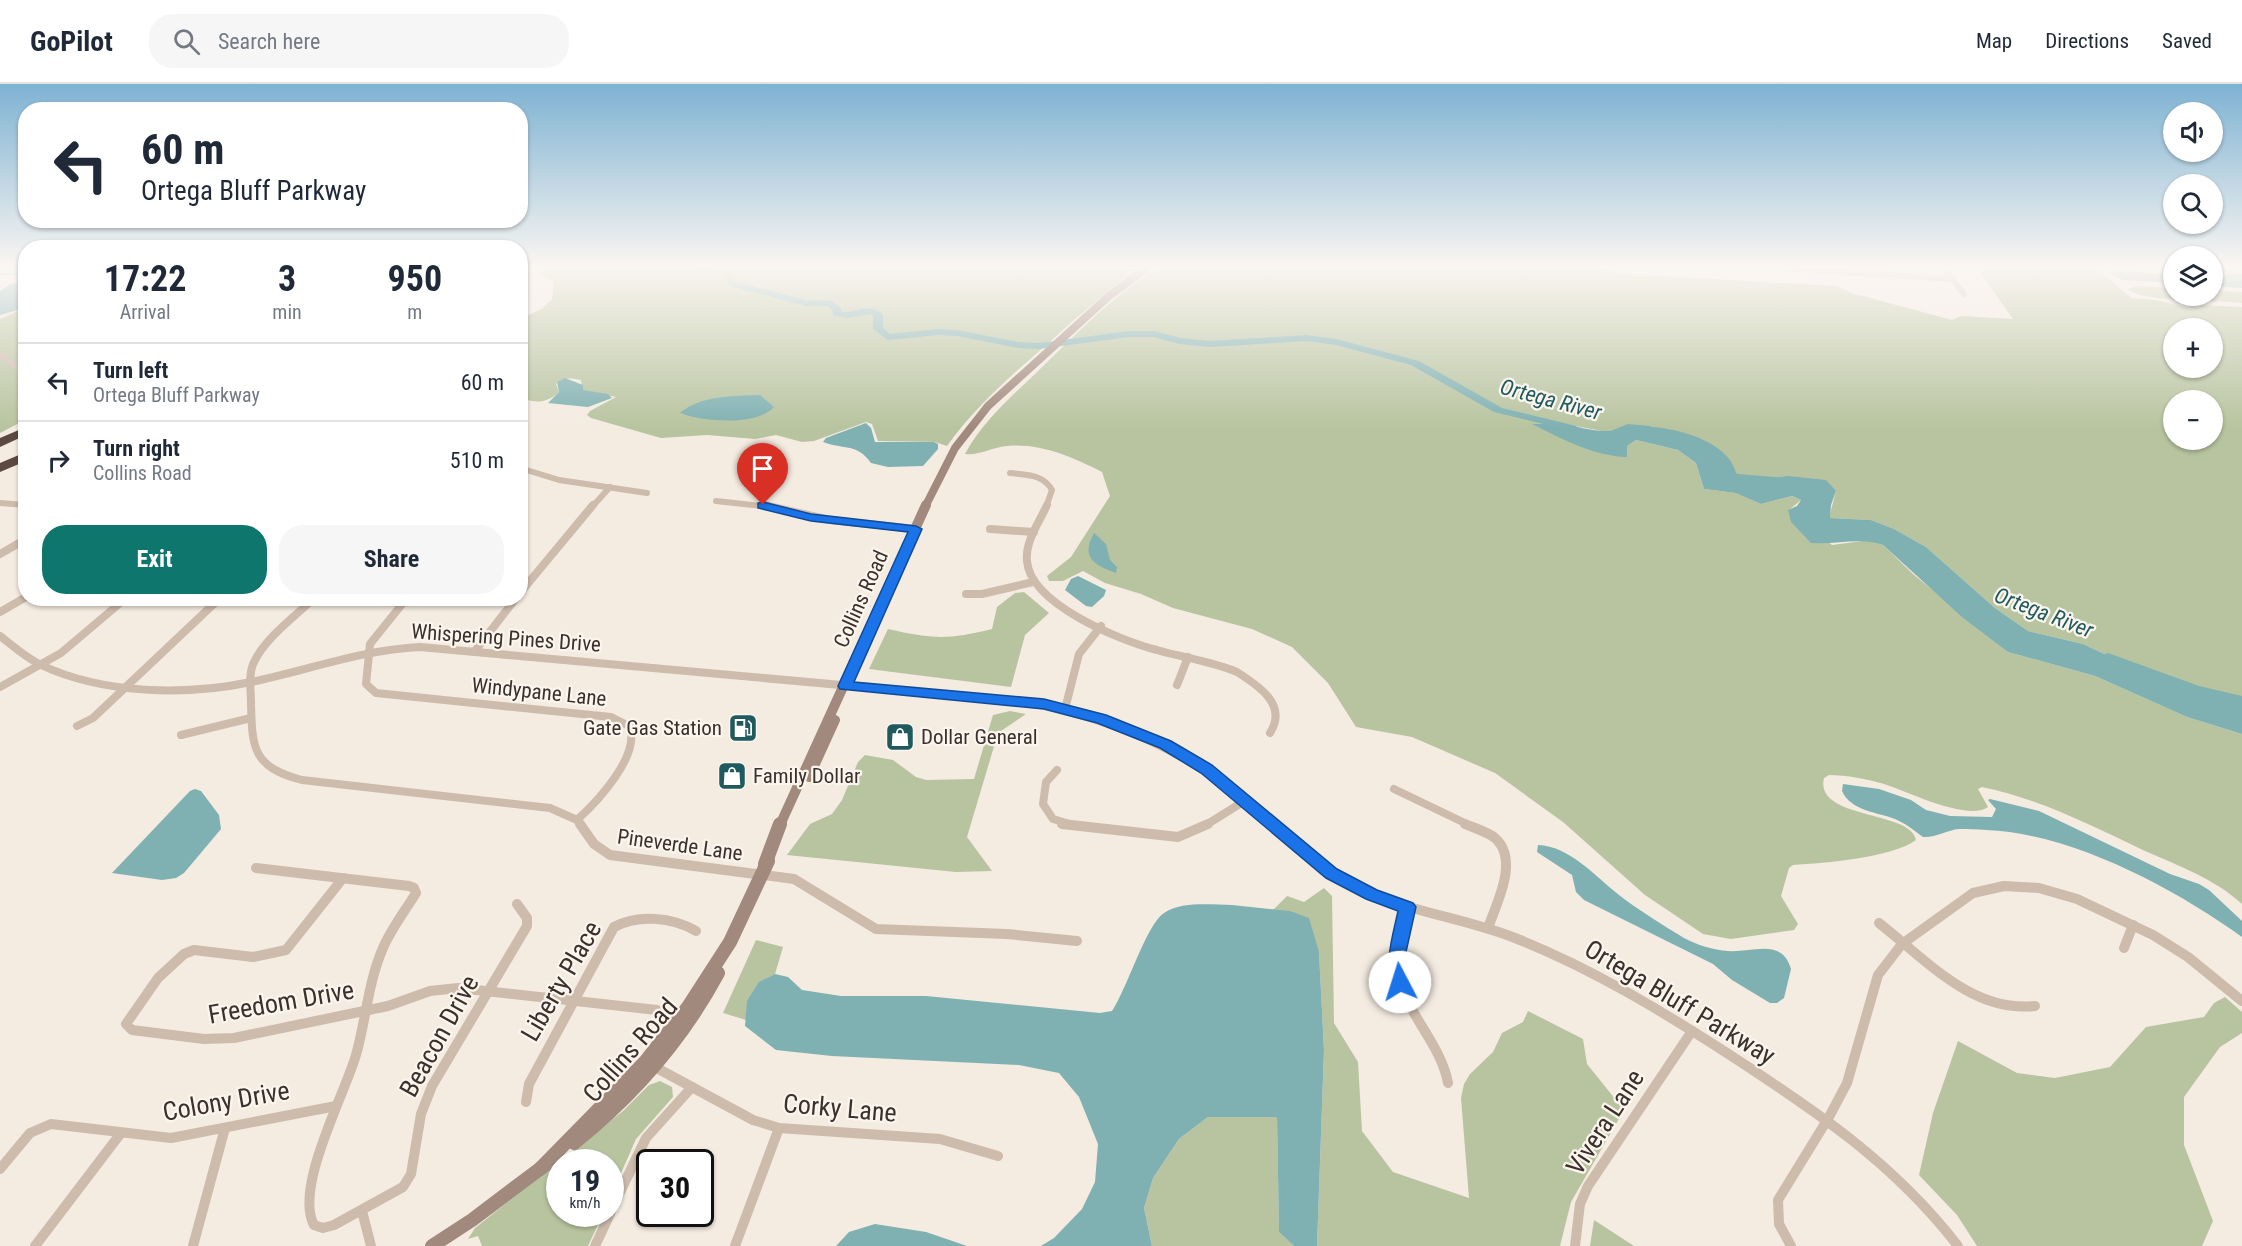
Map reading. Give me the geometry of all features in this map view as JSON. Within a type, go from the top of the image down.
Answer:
[{"type":"highway","points":[[0,443],[18,434]]},
{"type":"highway","points":[[0,448],[18,439]]},
{"type":"highway","points":[[0,460],[18,452]]},
{"type":"highway","points":[[0,468],[18,460]]},
{"type":"street","name":"Collins Road","points":[[432,1246],[472,1220],[602,1121],[649,1064],[730,942],[818,758],[844,699],[845,686],[937,481],[971,425],[1083,319]]},
{"type":"street","points":[[0,355],[18,368]]},
{"type":"street","points":[[528,470],[559,480],[646,493]]},
{"type":"street","points":[[1010,473],[1040,478],[1050,486],[1051,495],[1027,552],[1028,571],[1033,582],[1061,607],[1140,645],[1232,668],[1255,682],[1272,701],[1278,713],[1278,721],[1270,733]]},
{"type":"street","points":[[528,583],[568,533],[610,487]]},
{"type":"street","points":[[716,501],[763,505],[830,520],[916,529]]},
{"type":"street","points":[[0,503],[18,504]]},
{"type":"street","points":[[990,529],[1034,532]]},
{"type":"street","points":[[0,554],[18,544]]},
{"type":"street","points":[[966,594],[982,594],[1033,582]]},
{"type":"street","points":[[0,612],[18,602]]},
{"type":"street","points":[[0,687],[72,646],[117,606]]},
{"type":"street","points":[[77,726],[93,718],[212,606]]},
{"type":"street","points":[[306,606],[260,654],[252,668],[251,743],[255,755],[264,765],[285,776],[550,808],[577,820]]},
{"type":"street","points":[[366,652],[372,638],[400,606]]},
{"type":"street","points":[[475,651],[510,606]]},
{"type":"street","points":[[1065,709],[1079,654],[1101,626]]},
{"type":"street","name":"Whispering Pines Drive","points":[[0,636],[40,664],[72,677],[128,685],[190,690],[251,682],[366,652],[420,647],[845,686]]},
{"type":"street","name":"Windypane Lane","points":[[366,652],[366,684],[376,693],[622,720],[632,734],[630,750],[603,794],[577,820]]},
{"type":"street","points":[[1177,685],[1188,657]]},
{"type":"street","name":"Ortega Bluff Parkway","points":[[845,686],[1018,701],[1065,709],[1123,727],[1165,744],[1207,769],[1331,873],[1371,895],[1488,928],[1617,985],[1692,1031],[1827,1119],[1886,1164],[1916,1194],[1958,1246]]},
{"type":"street","points":[[182,735],[251,718]]},
{"type":"street","points":[[1057,770],[1046,782],[1044,804],[1053,819],[1074,827],[1178,837],[1200,829],[1246,800]]},
{"type":"street","points":[[1394,789],[1495,838],[1502,845],[1507,863],[1488,928]]},
{"type":"street","name":"Pineverde Lane","points":[[577,820],[594,844],[610,855],[763,870],[795,879],[876,929],[1007,934],[1077,941]]},
{"type":"street","points":[[255,868],[409,886],[416,893],[381,951],[374,970],[356,1054],[336,1106]]},
{"type":"street","name":"Freedom Drive","points":[[343,878],[286,950],[278,954],[256,956],[194,950],[186,952],[174,961],[126,1024],[132,1030],[222,1040],[366,1010],[445,988],[657,1010]]},
{"type":"street","points":[[1791,1246],[1780,1230],[1776,1214],[1778,1200],[1827,1119],[1854,1065],[1878,977],[1885,963],[1904,943],[1973,893],[1984,888],[2011,884],[2052,890],[2074,897],[2133,925],[2189,958],[2242,1001]]},
{"type":"street","name":"Beacon Drive","points":[[336,1106],[318,1156],[308,1214],[314,1225],[324,1228],[334,1226],[403,1187],[411,1173],[425,1101],[527,926],[527,918],[517,904]]},
{"type":"street","points":[[1407,907],[1398,952],[1400,982],[1447,1066],[1448,1083]]},
{"type":"street","name":"Liberty Place","points":[[526,1102],[529,1084],[609,933],[621,922],[637,918],[684,924],[696,931]]},
{"type":"street","points":[[1879,923],[1966,991],[1982,1000],[2019,1008],[2035,1006]]},
{"type":"street","points":[[2124,948],[2133,925]]},
{"type":"street","name":"Vivera Lane","points":[[1575,1246],[1580,1204],[1588,1186],[1692,1031]]},
{"type":"street","name":"Corky Lane","points":[[649,1064],[753,1120],[779,1128],[940,1139],[998,1156]]},
{"type":"street","points":[[624,1184],[646,1138],[692,1087]]},
{"type":"street","name":"Colony Drive","points":[[0,1169],[30,1133],[41,1126],[51,1124],[171,1138],[304,1110],[336,1106]]},
{"type":"street","points":[[193,1246],[225,1128]]},
{"type":"street","points":[[735,1246],[779,1128]]},
{"type":"street","points":[[35,1246],[121,1133]]},
{"type":"street","points":[[362,1211],[371,1246]]},
{"type":"street","points":[[596,1246],[604,1227]]},
{"type":"green space","points":[[0,319],[18,319],[18,424],[0,433]]},
{"type":"green space","points":[[528,319],[1075,319],[1005,381],[980,406],[947,446],[935,442],[878,441],[872,424],[866,422],[814,441],[802,442],[776,435],[755,439],[707,435],[661,438],[591,418],[587,415],[590,411],[616,397],[582,390],[581,380],[574,379],[564,379],[556,384],[559,392],[554,396],[545,400],[528,400]]},
{"type":"green space","points":[[1092,319],[2163,319],[2163,378],[2223,378],[2223,319],[2242,319],[2242,700],[2184,689],[2083,644],[2028,631],[1995,608],[1926,547],[1894,529],[1871,520],[1829,518],[1836,491],[1737,478],[1635,427],[1607,432],[1560,423],[1533,424],[1627,446],[1636,440],[1678,450],[1696,463],[1704,489],[1737,493],[1761,504],[1792,496],[1801,500],[1789,510],[1832,545],[1871,540],[1883,545],[1913,574],[2008,652],[2095,676],[2187,717],[2242,734],[2242,904],[2220,887],[2196,874],[2065,814],[2003,792],[1982,787],[1978,789],[1988,807],[1979,811],[1967,811],[1937,804],[1877,782],[1829,775],[1824,778],[1825,791],[1833,801],[1847,808],[1898,824],[1910,830],[1916,840],[1905,846],[1875,855],[1793,865],[1789,868],[1781,896],[1798,924],[1794,930],[1731,939],[1703,934],[1645,895],[1563,822],[1495,773],[1412,737],[1356,727],[1328,683],[1292,647],[1252,629],[1173,608],[1141,594],[1105,583],[1083,571],[1063,581],[1049,581],[1047,576],[1071,557],[1110,496],[1102,472],[1068,456],[1032,447],[1007,446],[975,454],[965,454],[989,420]]},
{"type":"green space","points":[[1024,592],[1049,613],[1025,635],[1011,687],[869,669],[888,629],[940,637],[992,629],[997,607],[1015,593]]},
{"type":"green space","points":[[1010,711],[1026,714],[998,733],[967,837],[992,871],[956,872],[787,855],[810,824],[832,814],[842,800],[858,762],[865,755],[893,760],[916,777],[926,780],[974,779],[993,715]]},
{"type":"green space","points":[[1324,888],[1332,896],[1334,1023],[1358,1062],[1362,1131],[1393,1172],[1469,1198],[1461,1098],[1464,1084],[1470,1074],[1493,1052],[1502,1033],[1523,1022],[1528,1011],[1583,1039],[1587,1064],[1624,1110],[1571,1202],[1560,1246],[1317,1246],[1324,1050],[1319,952],[1273,910],[1287,896],[1304,902]]},
{"type":"green space","points":[[756,940],[783,947],[775,974],[762,982],[753,992],[746,1020],[723,1013]]},
{"type":"green space","points":[[2225,997],[2242,1012],[2242,1033],[2220,1047],[2184,1097],[2184,1145],[2213,1221],[2202,1246],[1977,1246],[1957,1215],[1919,1175],[1933,1113],[1958,1041],[2017,1073],[2055,1078],[2110,1067],[2146,1027],[2204,1017],[2214,1003]]},
{"type":"green space","points":[[660,1081],[672,1087],[673,1097],[636,1139],[624,1166],[624,1149],[575,1149],[623,1111],[649,1085]]},
{"type":"green space","points":[[1208,1117],[1277,1117],[1279,1232],[1294,1246],[1152,1246],[1144,1208],[1153,1178],[1179,1139]]},
{"type":"green space","points":[[546,1172],[546,1227],[597,1227],[588,1246],[482,1246],[478,1236],[468,1239],[475,1228]]},
{"type":"green space","points":[[1594,1220],[1634,1246],[1590,1246]]},
{"type":"water","points":[[565,378],[583,385],[583,390],[608,394],[612,398],[588,407],[548,403],[559,392],[557,382]]},
{"type":"water","points":[[760,395],[774,407],[766,413],[743,420],[702,419],[680,413],[688,407],[708,400],[729,396]]},
{"type":"water","points":[[866,423],[871,428],[875,442],[934,442],[938,444],[938,449],[923,466],[888,467],[871,463],[861,452],[823,442],[826,438]]},
{"type":"water","points":[[1560,423],[1600,431],[1646,427],[1678,431],[1705,440],[1717,447],[1734,466],[1737,478],[1752,481],[1788,476],[1826,480],[1836,491],[1831,505],[1830,518],[1871,520],[1894,529],[1926,547],[1995,608],[2028,631],[2083,644],[2153,677],[2184,688],[2242,700],[2242,734],[2187,717],[2095,676],[2008,652],[1962,617],[1883,545],[1857,541],[1811,543],[1791,522],[1788,510],[1797,506],[1801,500],[1792,496],[1761,504],[1736,493],[1704,489],[1696,463],[1678,450],[1636,440],[1627,446],[1627,457],[1602,454],[1578,446],[1532,424]]},
{"type":"water","points":[[1094,533],[1106,544],[1110,560],[1117,567],[1116,573],[1096,563],[1089,555],[1090,542]]},
{"type":"water","points":[[1078,576],[1106,590],[1104,596],[1092,607],[1086,606],[1065,590],[1071,579]]},
{"type":"water","points":[[1843,784],[1879,789],[1911,800],[1926,810],[1950,816],[1992,817],[1996,809],[1988,800],[1990,799],[2039,811],[2170,874],[2209,890],[2242,921],[2242,937],[2215,918],[2154,882],[2086,852],[2019,833],[1959,829],[1923,837],[1899,821],[1858,807],[1846,798],[1842,791]]},
{"type":"water","points":[[195,789],[201,791],[219,815],[221,829],[184,873],[176,878],[162,880],[112,873],[190,791]]},
{"type":"water","points":[[1538,845],[1571,856],[1626,900],[1689,941],[1722,950],[1765,949],[1781,953],[1787,959],[1791,969],[1784,998],[1777,1003],[1770,1003],[1732,980],[1713,964],[1584,900],[1576,892],[1572,875],[1537,852]]},
{"type":"water","points":[[1188,905],[1232,905],[1290,911],[1309,918],[1319,952],[1324,1050],[1317,1246],[1294,1246],[1279,1232],[1277,1117],[1208,1117],[1179,1139],[1153,1178],[1144,1208],[1152,1246],[1041,1246],[1054,1238],[1082,1209],[1095,1182],[1098,1144],[1079,1097],[1059,1073],[1019,1065],[832,1056],[776,1050],[745,1026],[747,1001],[759,982],[775,974],[788,977],[802,990],[841,996],[926,996],[1100,1013],[1112,1011],[1150,930],[1164,913]]},
{"type":"water","points":[[875,1224],[926,1232],[967,1246],[836,1246],[849,1232]]},
{"type":"waterway","name":"Ortega River","points":[[878,319],[878,329],[888,337],[938,332],[957,333],[1018,345],[1039,346],[1129,334],[1155,334],[1179,341],[1210,344],[1307,338],[1336,342],[1415,363],[1498,410],[1572,428]]},
{"type":"waterway","name":"Ortega River","points":[[1606,435],[1628,427],[1650,429]]},
{"type":"waterway","name":"Ortega River","points":[[1722,470],[1736,477],[1786,481]]},
{"type":"waterway","name":"Ortega River","points":[[2108,658],[2196,690],[2242,701]]},
{"type":"place","name":"Gate Gas Station","points":[[743,728]]},
{"type":"place","name":"Dollar General","points":[[900,737]]},
{"type":"place","name":"Family Dollar","points":[[732,776]]},
{"type":"route","points":[[763,505],[811,518],[916,529],[845,686],[1044,704],[1101,719],[1165,744],[1207,769],[1246,800],[1311,859],[1331,873],[1371,895],[1407,907],[1398,952],[1397,968],[1400,982]]}]
